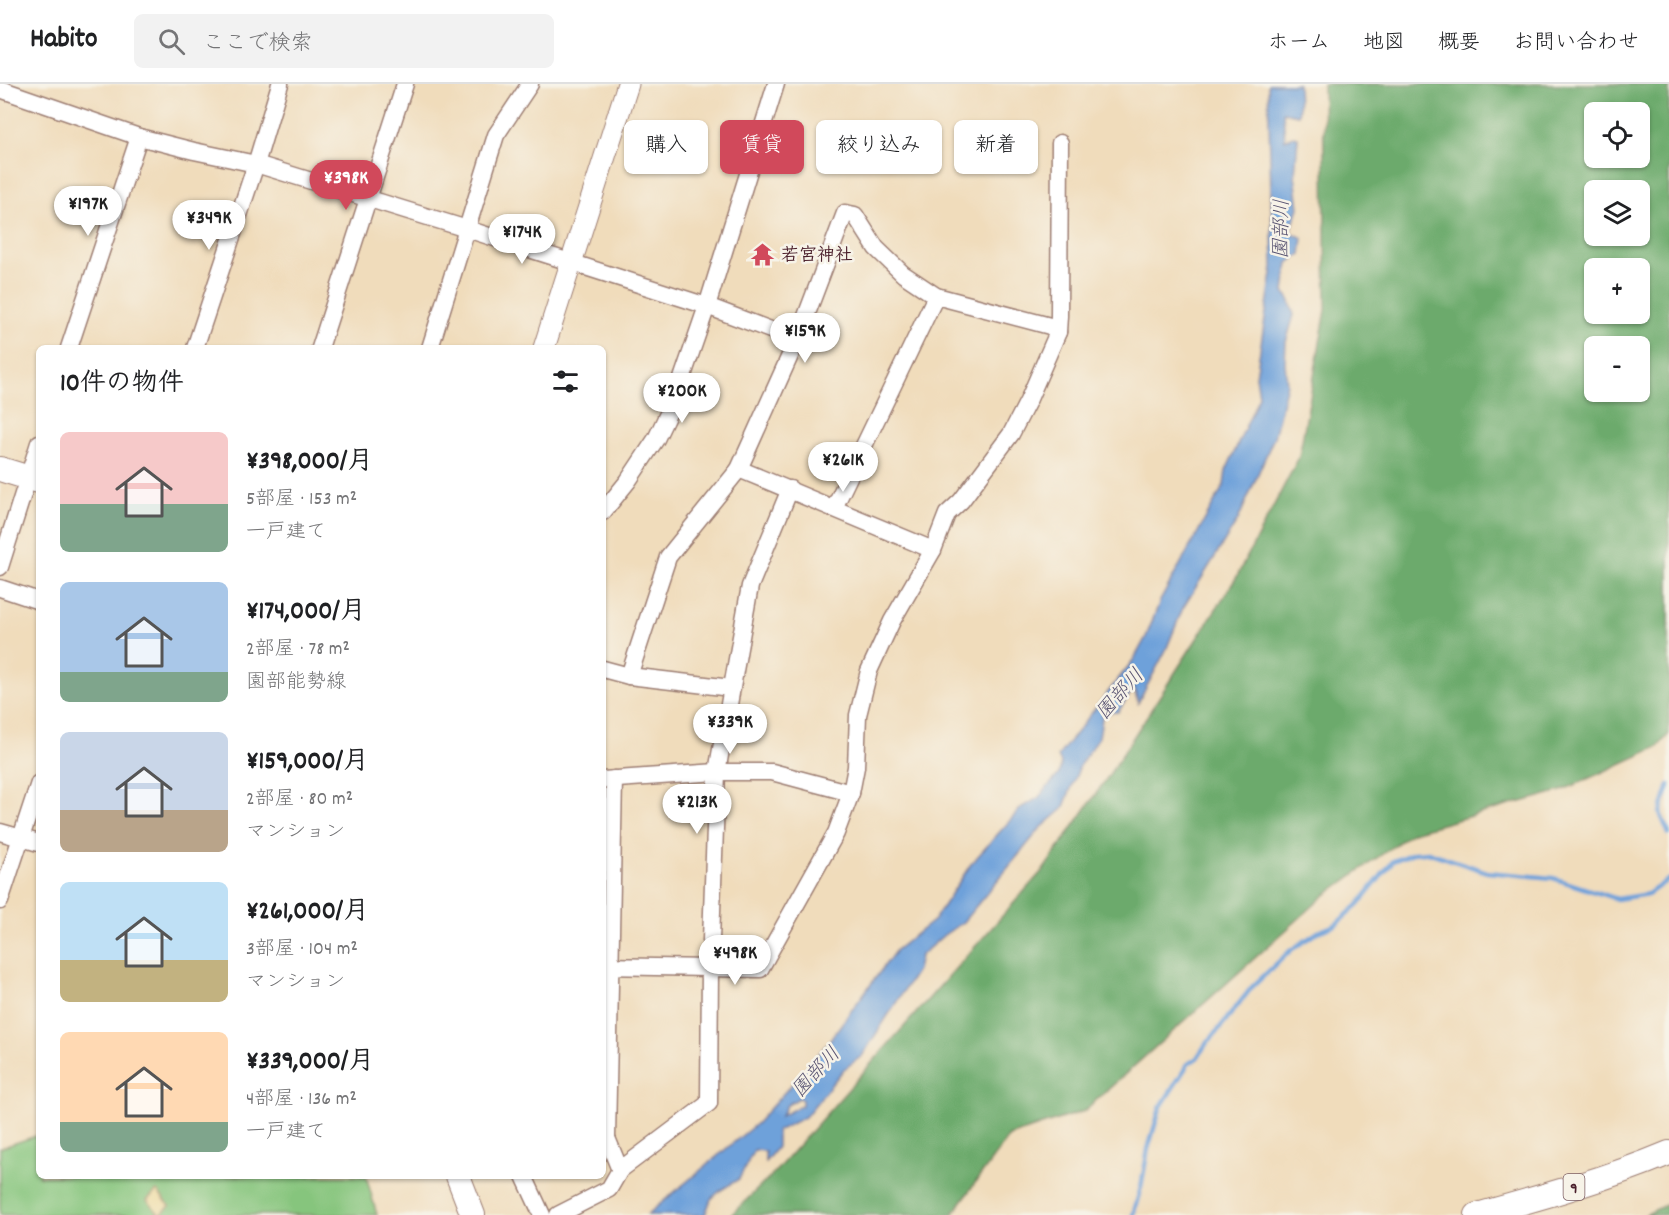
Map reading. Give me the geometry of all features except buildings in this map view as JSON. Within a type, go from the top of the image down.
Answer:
[{"type":"highway","points":[[0,469],[33,480]]},
{"type":"highway","name":"9","points":[[1477,1215],[1552,1194],[1638,1166],[1669,1153]]},
{"type":"highway","points":[[446,1179],[458,1215]]},
{"type":"highway","points":[[459,1179],[473,1215]]},
{"type":"main road","points":[[545,345],[628,84]]},
{"type":"street","points":[[196,345],[280,84]]},
{"type":"street","points":[[321,345],[405,84]]},
{"type":"street","points":[[431,345],[496,135],[530,84]]},
{"type":"street","points":[[606,508],[628,481],[656,439],[675,399],[776,84]]},
{"type":"street","points":[[0,89],[139,137],[256,164],[467,229],[706,306],[797,340]]},
{"type":"street","points":[[70,345],[139,137]]},
{"type":"street","points":[[607,966],[760,969],[836,833],[851,793],[856,767],[858,715],[869,671],[892,621],[933,550],[947,514],[962,501],[1011,434],[1058,332],[1060,143]]},
{"type":"street","points":[[630,676],[668,557],[739,469],[797,340],[845,213],[855,215],[876,248],[903,274],[936,296],[1050,326],[1058,332]]},
{"type":"street","points":[[834,508],[936,296]]},
{"type":"street","points":[[0,567],[33,480],[36,462]]},
{"type":"street","points":[[739,469],[933,550]]},
{"type":"street","points":[[558,1215],[609,1189],[620,1170],[708,1103],[717,772],[750,586],[790,489]]},
{"type":"street","points":[[0,588],[36,600]]},
{"type":"street","points":[[606,670],[630,676],[731,688]]},
{"type":"street","points":[[620,1170],[607,1138],[608,780],[717,772],[772,772],[851,793]]},
{"type":"street","points":[[0,901],[36,792]]},
{"type":"street","points":[[0,832],[36,842]]},
{"type":"street","points":[[525,1179],[542,1215]]},
{"type":"green space","points":[[1323,84],[1669,84],[1669,734],[1658,747],[1561,791],[1413,832],[1323,897],[1084,1111],[1009,1136],[952,1215],[731,1215],[773,1174],[1044,869],[1107,778],[1236,578],[1299,457],[1326,310]]},
{"type":"green space","points":[[36,1136],[36,1179],[367,1179],[377,1215],[0,1215],[0,1148]]},
{"type":"green space","points":[[1669,1203],[1669,1215],[1645,1215]]},
{"type":"sand","points":[[157,1191],[170,1206],[160,1215],[147,1200]]},
{"type":"water","name":"園部川","points":[[1268,84],[1298,84],[1298,115],[1283,112],[1285,140],[1293,136],[1298,137],[1295,174],[1299,208],[1290,232],[1303,238],[1301,254],[1288,263],[1284,292],[1290,301],[1294,315],[1286,342],[1287,384],[1274,437],[1238,520],[1183,608],[1166,650],[1138,703],[1134,688],[1118,712],[1103,713],[1099,737],[1081,763],[1063,809],[1040,829],[963,922],[920,956],[917,970],[862,1056],[844,1069],[805,1117],[777,1131],[777,1147],[765,1162],[765,1151],[754,1150],[739,1179],[711,1199],[705,1215],[647,1215],[757,1123],[823,1049],[896,950],[934,920],[971,864],[1022,807],[1038,798],[1059,774],[1061,763],[1058,756],[1134,659],[1146,637],[1160,601],[1224,485],[1226,471],[1259,396],[1256,376],[1273,267]],"holes":[[[799,1098],[802,1100],[802,1105],[781,1116],[787,1105]]]},
{"type":"waterway","points":[[1669,785],[1660,813],[1669,834]]},
{"type":"waterway","points":[[1133,1215],[1160,1108],[1188,1064],[1197,1058],[1252,987],[1291,950],[1318,932],[1335,925],[1358,905],[1393,861],[1413,853],[1428,852],[1487,872],[1553,878],[1617,899],[1648,894],[1669,879]]},
{"type":"place","name":"若宮神社","points":[[763,254]]}]
